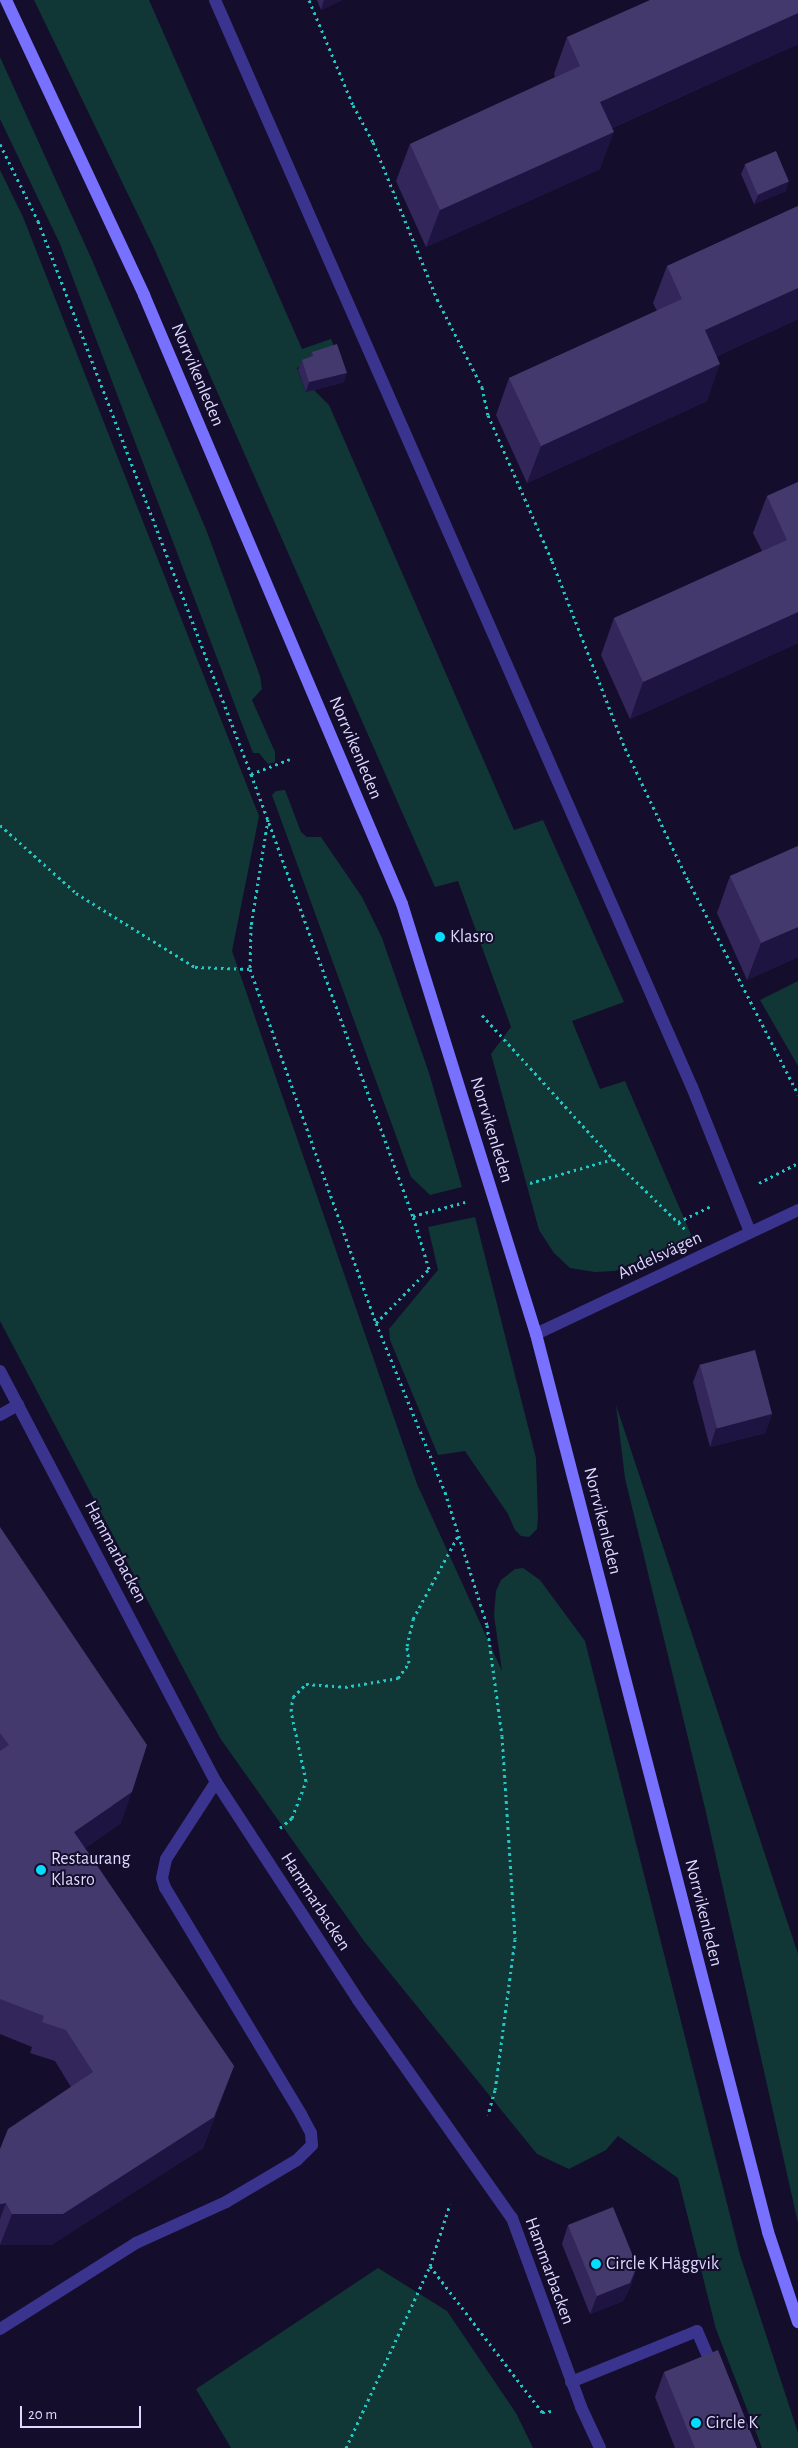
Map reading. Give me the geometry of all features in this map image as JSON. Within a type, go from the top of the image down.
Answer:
[{"type":"main road","name":"Norrvikenleden","points":[[6,0],[144,295],[402,904],[536,1334],[768,2232],[798,2322]]},
{"type":"street","points":[[215,0],[692,1086],[750,1232]]},
{"type":"street","name":"Andelsvägen","points":[[536,1334],[798,1210]]},
{"type":"street","name":"Hammarbacken","points":[[0,1371],[216,1782],[358,2000],[512,2218],[571,2382],[600,2448]]},
{"type":"street","points":[[0,1415],[18,1405]]},
{"type":"street","points":[[0,2329],[136,2243],[226,2202],[297,2160],[312,2145],[311,2132],[301,2114],[165,1888],[162,1878],[166,1860],[216,1782]]},
{"type":"street","points":[[571,2382],[696,2331],[720,2385]]},
{"type":"path","points":[[309,0],[353,105],[373,142],[436,299],[482,387],[488,415],[552,561],[625,748],[688,880],[798,1094]]},
{"type":"path","points":[[0,144],[38,221],[268,819],[413,1216],[429,1269],[376,1323]]},
{"type":"path","points":[[251,774],[293,758]]},
{"type":"path","points":[[268,819],[251,926],[250,969],[376,1323],[459,1533],[487,1624],[502,1736],[515,1939],[495,2090],[488,2115]]},
{"type":"path","points":[[0,826],[76,893],[195,967],[250,969]]},
{"type":"path","points":[[482,1015],[613,1160],[678,1222]]},
{"type":"path","points":[[530,1183],[613,1160]]},
{"type":"path","points":[[413,1216],[465,1202]]},
{"type":"path","points":[[254,1841],[276,1832],[292,1818],[306,1781],[291,1711],[293,1697],[306,1684],[345,1687],[398,1678],[409,1663],[407,1646],[412,1619],[459,1533]]},
{"type":"path","points":[[346,2448],[430,2266],[450,2204]]},
{"type":"path","points":[[430,2266],[542,2412],[581,2407]]},
{"type":"green space","points":[[34,0],[149,0],[302,349],[331,339],[336,351],[297,368],[306,392],[314,390],[329,405],[514,830],[543,820],[624,1002],[572,1021],[600,1089],[625,1081],[692,1237],[615,1271],[595,1272],[570,1268],[554,1253],[539,1230],[491,1054],[511,1027],[458,881],[435,887],[154,248]]},
{"type":"green space","points":[[0,57],[92,260],[207,532],[260,676],[262,689],[252,700],[275,752],[275,762],[268,764],[259,753],[253,753],[60,244],[0,119]]},
{"type":"green space","points":[[0,170],[23,217],[259,816],[232,951],[417,1484],[502,1671],[494,1615],[496,1591],[501,1580],[515,1569],[523,1568],[540,1580],[585,1641],[740,2255],[798,2433],[798,2448],[762,2448],[716,2329],[678,2178],[618,2136],[606,2150],[569,2169],[537,2154],[364,1941],[220,1738],[0,1321]]},
{"type":"green space","points":[[285,790],[301,832],[307,837],[321,837],[362,897],[382,938],[429,1073],[462,1187],[430,1195],[411,1177],[272,795],[276,791]]},
{"type":"green space","points":[[798,981],[798,1066],[760,1000]]},
{"type":"green space","points":[[475,1217],[536,1458],[537,1529],[529,1537],[521,1536],[515,1530],[508,1514],[465,1451],[438,1455],[390,1340],[389,1329],[438,1270],[428,1227]]},
{"type":"green space","points":[[616,1405],[798,1954],[798,2223],[705,1808],[625,1478]]},
{"type":"green space","points":[[378,2268],[447,2311],[516,2413],[533,2448],[231,2448],[196,2389]]},
{"type":"building","points":[[650,0],[798,0],[798,13],[600,102],[614,132],[440,210],[410,144],[580,66],[567,37]]},
{"type":"building","points":[[776,151],[789,181],[758,195],[745,164]]},
{"type":"building","points":[[798,206],[798,288],[705,330],[720,364],[541,446],[509,378],[682,299],[667,266]]},
{"type":"building","points":[[337,344],[347,373],[309,382],[302,360],[313,356],[312,352]]},
{"type":"building","points":[[798,482],[798,612],[643,682],[614,618],[787,540],[767,496]]},
{"type":"building","points":[[798,846],[798,927],[761,943],[730,876]]},
{"type":"building","points":[[755,1350],[772,1414],[717,1429],[700,1365]]},
{"type":"building","points":[[0,1527],[147,1745],[132,1792],[74,1832],[234,2066],[214,2117],[63,2214],[12,2214],[6,2203],[0,2204],[0,2149],[8,2129],[93,2072],[66,2030],[42,2022],[44,2016],[0,1999],[0,1751],[9,1745],[0,1733]]},
{"type":"building","name":"Circle K Häggvik","points":[[613,2207],[637,2266],[630,2283],[597,2296],[568,2225]]},
{"type":"building","points":[[718,2350],[757,2448],[695,2448],[664,2372]]},
{"type":"place","name":"Klasro","points":[[440,937]]},
{"type":"place","name":"Restaurang Klasro","points":[[41,1870]]},
{"type":"place","name":"Circle K Häggvik","points":[[596,2264]]},
{"type":"place","name":"Circle K","points":[[696,2423]]}]
